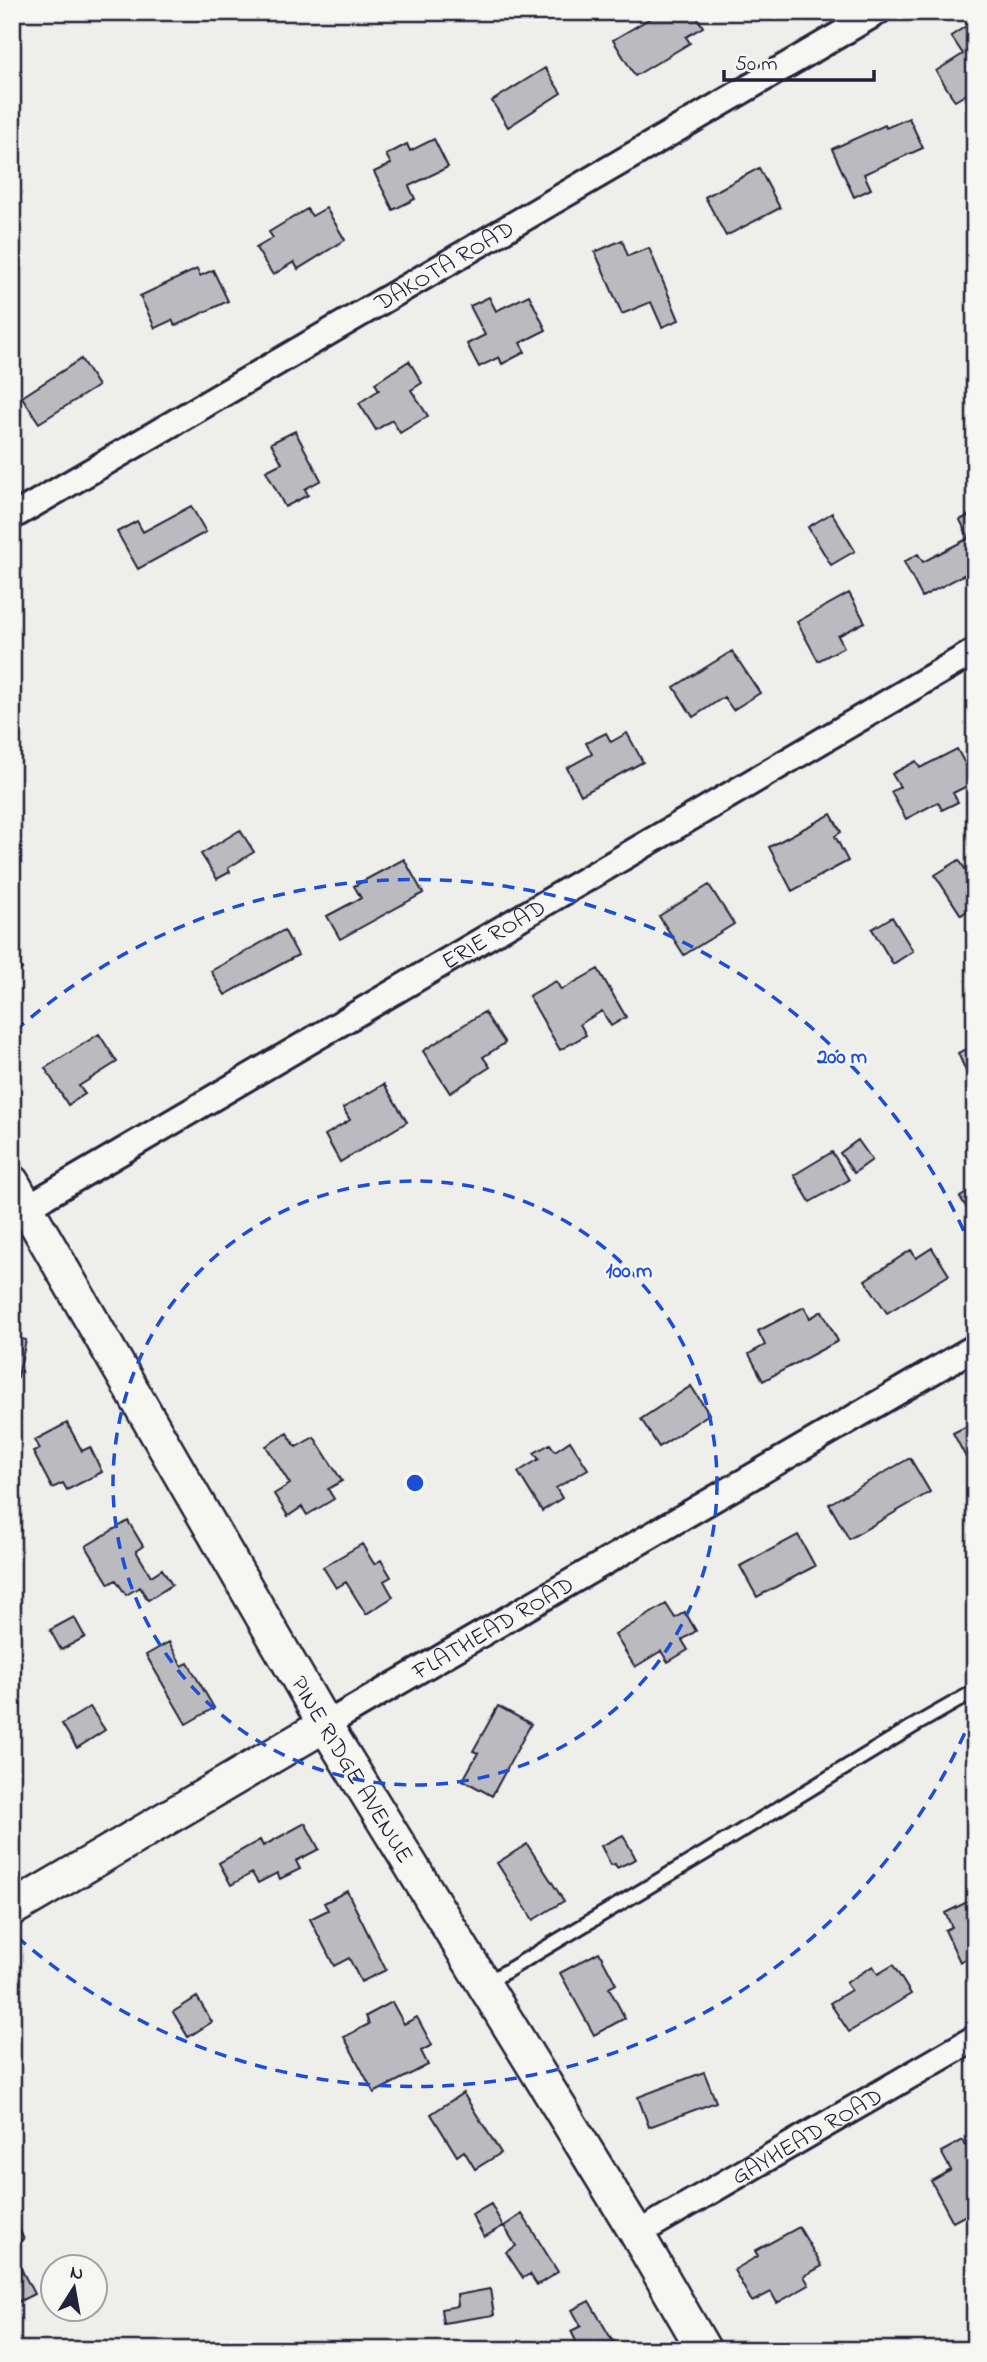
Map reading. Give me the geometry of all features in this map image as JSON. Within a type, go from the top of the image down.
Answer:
[{"type":"street","name":"DAKOTA ROAD","points":[[12,517],[878,12]]},
{"type":"street","name":"ERIE ROAD","points":[[17,1202],[975,651]]},
{"type":"street","name":"PINE RIDGE AVENUE","points":[[17,1202],[325,1725],[637,2234],[704,2350]]},
{"type":"street","name":"FLATHEAD ROAD","points":[[12,1909],[975,1346]]},
{"type":"street","name":"GAYHEAD ROAD","points":[[637,2234],[975,2038]]},
{"type":"lane","points":[[484,1984],[975,1691]]},
{"type":"building","points":[[661,12],[669,12],[672,16],[679,12],[694,12],[703,27],[686,37],[690,43],[635,76],[613,40]]},
{"type":"building","points":[[975,20],[975,89],[955,101],[936,71],[963,54],[951,36]]},
{"type":"building","points":[[545,68],[561,93],[508,127],[492,101]]},
{"type":"building","points":[[909,118],[923,148],[864,174],[871,189],[854,197],[832,149],[885,125],[886,128]]},
{"type":"building","points":[[434,139],[448,167],[409,186],[415,199],[393,210],[374,172],[391,164],[386,155],[407,144],[410,151]]},
{"type":"building","points":[[759,168],[780,208],[726,236],[705,197]]},
{"type":"building","points":[[326,208],[345,240],[298,269],[294,262],[273,275],[256,248],[273,238],[269,232],[307,209],[312,216]]},
{"type":"building","points":[[622,240],[628,256],[649,248],[679,320],[662,327],[651,302],[622,314],[595,252]]},
{"type":"building","points":[[197,269],[200,276],[213,270],[228,301],[175,326],[172,320],[155,328],[140,296]]},
{"type":"building","points":[[529,295],[546,330],[520,343],[525,352],[502,364],[499,357],[479,367],[467,344],[485,335],[470,306],[489,297],[496,311]]},
{"type":"building","points":[[81,359],[98,386],[39,423],[22,397]]},
{"type":"building","points":[[409,361],[422,383],[411,390],[428,416],[400,433],[392,420],[376,430],[359,403],[379,390],[375,383]]},
{"type":"building","points":[[295,431],[321,480],[305,489],[308,495],[285,507],[266,471],[282,463],[271,443]]},
{"type":"building","points":[[191,506],[206,532],[138,569],[117,532],[137,521],[143,532]]},
{"type":"building","points":[[975,512],[975,569],[922,597],[904,562],[918,554],[923,562],[969,538],[960,520]]},
{"type":"building","points":[[832,513],[855,551],[831,565],[808,527]]},
{"type":"building","points":[[849,593],[865,622],[838,636],[844,647],[818,661],[797,622]]},
{"type":"building","points":[[732,651],[760,693],[733,710],[724,697],[693,717],[674,687]]},
{"type":"building","points":[[606,733],[611,742],[627,733],[643,762],[581,795],[567,768],[592,754],[586,743]]},
{"type":"building","points":[[957,749],[975,782],[953,793],[958,802],[942,810],[938,802],[906,819],[891,792],[900,787],[892,774],[916,761],[920,768]]},
{"type":"building","points":[[831,814],[841,832],[835,836],[848,861],[792,891],[769,847]]},
{"type":"building","points":[[240,830],[254,852],[228,868],[230,872],[217,879],[201,854]]},
{"type":"building","points":[[404,859],[423,893],[340,939],[327,916],[361,898],[354,886]]},
{"type":"building","points":[[959,860],[975,884],[975,906],[961,915],[935,875]]},
{"type":"building","points":[[709,885],[734,924],[684,955],[659,916]]},
{"type":"building","points":[[892,917],[913,951],[893,964],[872,929]]},
{"type":"building","points":[[284,930],[298,955],[225,995],[211,971]]},
{"type":"building","points":[[12,955],[22,969],[12,976]]},
{"type":"building","points":[[598,969],[626,1017],[611,1026],[602,1011],[580,1024],[586,1035],[560,1050],[529,996],[556,981],[561,990]]},
{"type":"building","points":[[484,1012],[505,1043],[483,1057],[490,1067],[450,1093],[423,1051]]},
{"type":"building","points":[[99,1034],[117,1062],[79,1086],[85,1094],[68,1105],[45,1068]]},
{"type":"building","points":[[975,1045],[975,1084],[972,1085],[958,1053]]},
{"type":"building","points":[[384,1084],[407,1122],[340,1162],[325,1135],[350,1120],[343,1108]]},
{"type":"building","points":[[858,1140],[872,1160],[854,1173],[840,1153]]},
{"type":"building","points":[[832,1152],[849,1180],[810,1202],[794,1175]]},
{"type":"building","points":[[975,1188],[975,1221],[960,1197]]},
{"type":"building","points":[[932,1248],[949,1275],[887,1313],[865,1280],[911,1250],[916,1258]]},
{"type":"building","points":[[804,1307],[810,1318],[822,1311],[838,1341],[763,1381],[749,1354],[765,1345],[758,1331]]},
{"type":"building","points":[[12,1337],[26,1340],[18,1377],[12,1376]]},
{"type":"building","points":[[691,1386],[709,1414],[659,1447],[641,1419]]},
{"type":"building","points":[[67,1423],[82,1451],[90,1447],[102,1472],[67,1490],[63,1483],[52,1488],[33,1452],[40,1449],[35,1440]]},
{"type":"building","points":[[969,1425],[975,1434],[975,1465],[971,1467],[953,1433]]},
{"type":"building","points":[[287,1433],[296,1447],[314,1437],[342,1481],[328,1489],[334,1499],[307,1515],[302,1507],[288,1516],[274,1494],[290,1484],[266,1446]]},
{"type":"building","points":[[570,1441],[588,1469],[556,1488],[562,1498],[542,1511],[518,1472],[539,1459],[534,1453],[550,1444],[555,1451]]},
{"type":"building","points":[[910,1458],[930,1492],[849,1539],[829,1504]]},
{"type":"building","points":[[128,1521],[143,1546],[136,1551],[151,1576],[162,1569],[172,1585],[148,1600],[140,1587],[126,1595],[116,1580],[109,1584],[86,1546]]},
{"type":"building","points":[[798,1535],[815,1566],[757,1597],[740,1566]]},
{"type":"building","points":[[362,1544],[374,1564],[381,1560],[391,1577],[384,1581],[393,1597],[366,1614],[346,1582],[336,1588],[323,1567]]},
{"type":"building","points":[[666,1604],[675,1618],[685,1612],[696,1631],[682,1640],[688,1650],[668,1662],[661,1651],[635,1667],[615,1635]]},
{"type":"building","points":[[74,1617],[85,1637],[61,1650],[50,1630]]},
{"type":"building","points":[[169,1642],[182,1666],[188,1663],[214,1708],[186,1724],[146,1655]]},
{"type":"building","points":[[498,1706],[531,1724],[492,1796],[463,1780],[478,1753],[473,1751]]},
{"type":"building","points":[[90,1707],[105,1730],[77,1748],[62,1724]]},
{"type":"building","points":[[305,1823],[319,1849],[296,1861],[300,1869],[280,1879],[277,1873],[258,1883],[252,1873],[231,1885],[219,1863],[260,1840],[263,1846]]},
{"type":"building","points":[[623,1835],[636,1859],[617,1868],[615,1864],[611,1865],[601,1846]]},
{"type":"building","points":[[527,1844],[564,1901],[533,1920],[497,1863]]},
{"type":"building","points":[[347,1891],[386,1970],[361,1982],[349,1958],[334,1966],[310,1919],[328,1910],[324,1903]]},
{"type":"building","points":[[975,1898],[975,1955],[960,1962],[945,1930],[952,1927],[945,1913]]},
{"type":"building","points":[[599,1952],[616,1984],[609,1988],[625,2018],[594,2035],[560,1973]]},
{"type":"building","points":[[893,1965],[911,1994],[849,2032],[830,2003],[851,1990],[846,1983],[873,1966],[878,1974]]},
{"type":"building","points":[[197,1997],[212,2022],[188,2037],[173,2012]]},
{"type":"building","points":[[392,2002],[404,2024],[417,2017],[432,2045],[421,2051],[428,2065],[374,2093],[344,2037],[369,2024],[366,2016]]},
{"type":"building","points":[[704,2072],[716,2102],[649,2127],[638,2097]]},
{"type":"building","points":[[463,2093],[501,2153],[475,2169],[464,2151],[457,2156],[431,2114]]},
{"type":"building","points":[[963,2140],[972,2157],[975,2155],[975,2225],[972,2226],[966,2215],[953,2222],[931,2181],[951,2170],[941,2152]]},
{"type":"building","points":[[491,2204],[503,2226],[484,2237],[472,2215]]},
{"type":"building","points":[[522,2214],[558,2272],[537,2285],[530,2274],[523,2278],[506,2252],[516,2246],[504,2226]]},
{"type":"building","points":[[17,2225],[24,2239],[12,2245],[12,2227]]},
{"type":"building","points":[[799,2227],[822,2266],[804,2276],[809,2285],[777,2303],[771,2292],[752,2302],[734,2270],[758,2256],[755,2251]]},
{"type":"building","points":[[12,2251],[34,2294],[12,2305]]},
{"type":"building","points":[[490,2289],[494,2315],[443,2323],[441,2309],[458,2306],[457,2295]]},
{"type":"building","points":[[589,2301],[618,2350],[562,2349],[576,2341],[571,2331],[581,2326],[572,2310]]}]
